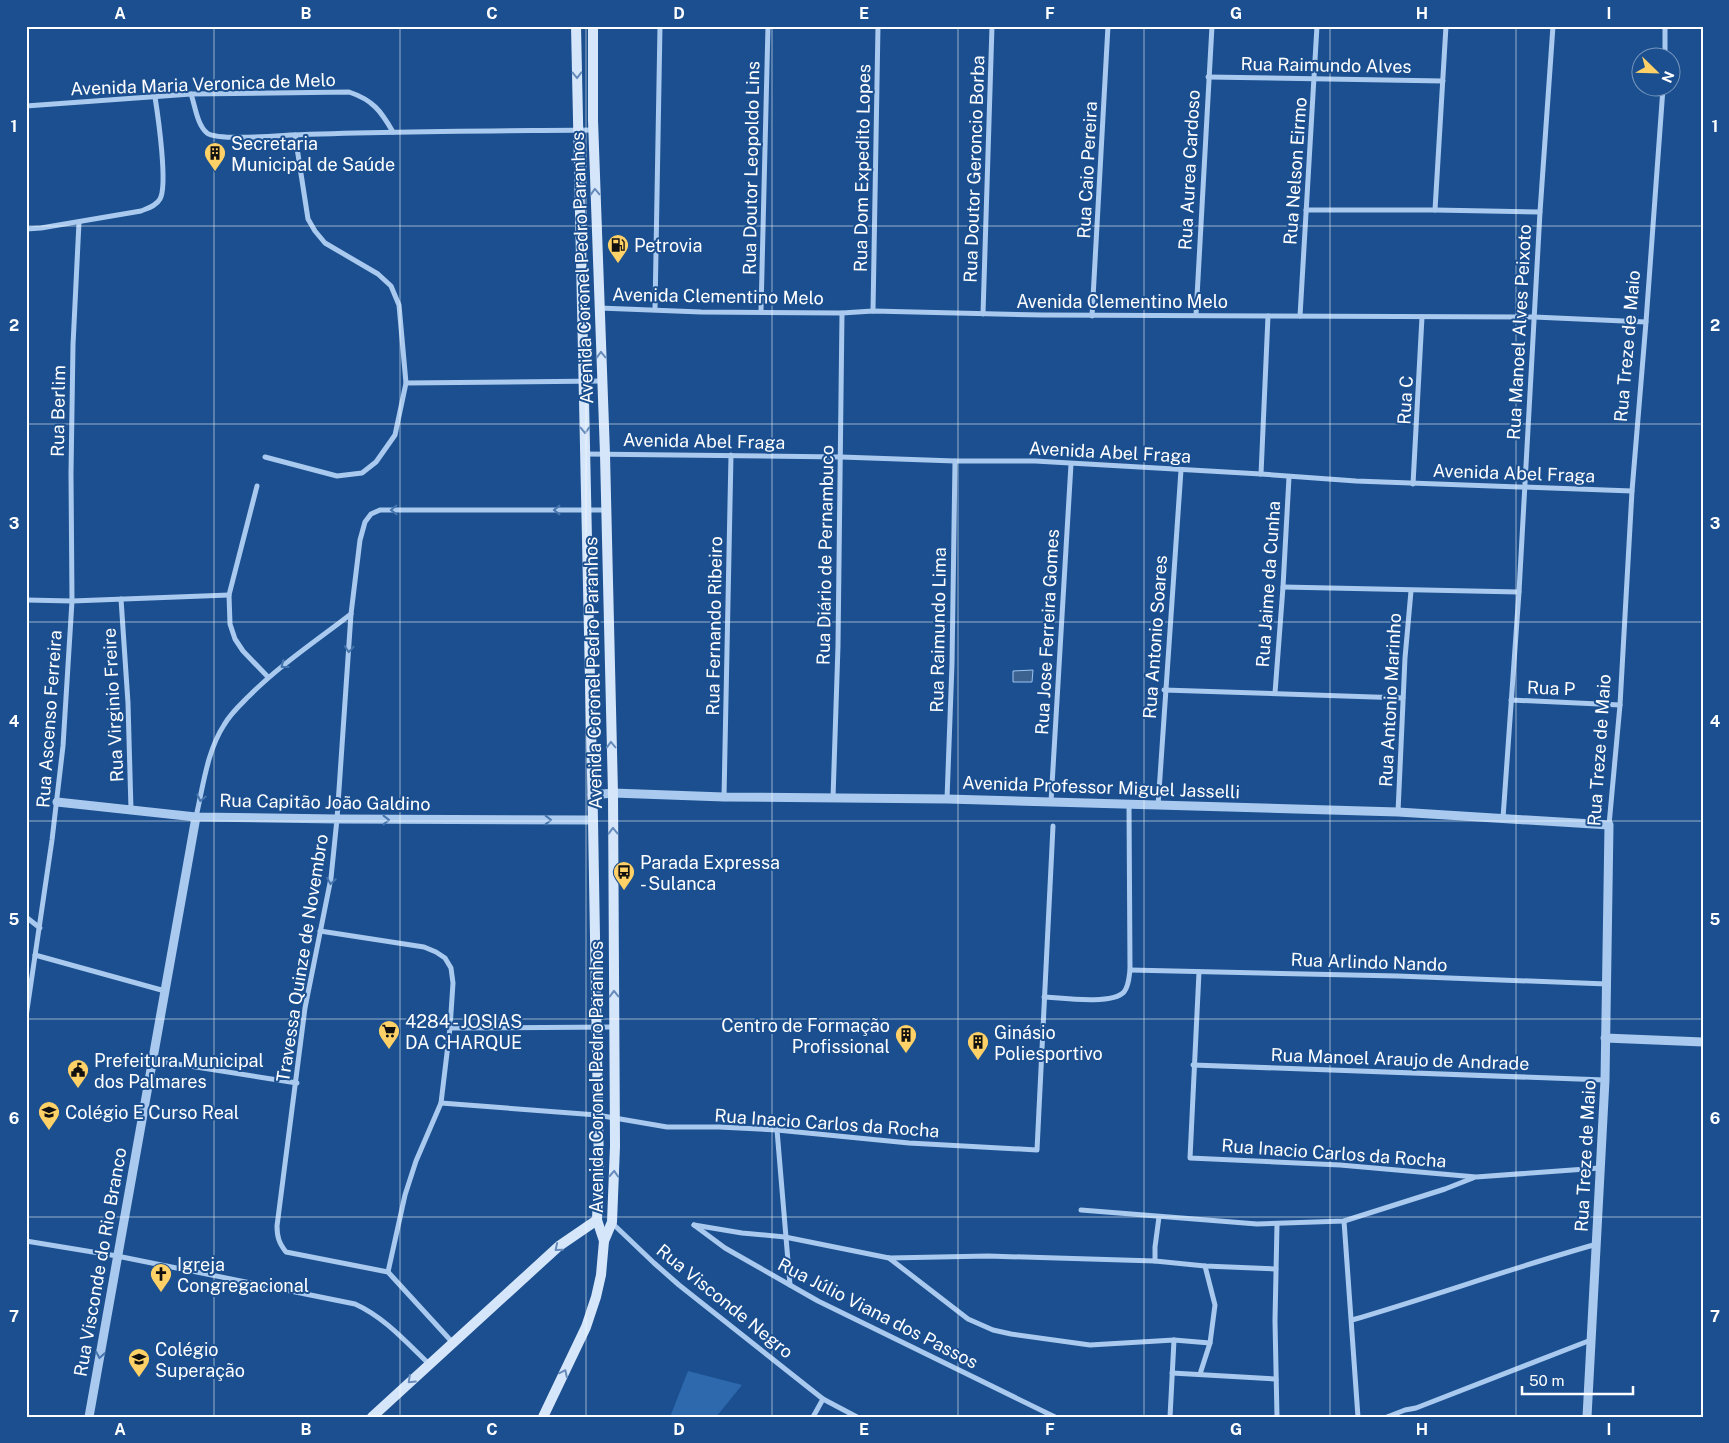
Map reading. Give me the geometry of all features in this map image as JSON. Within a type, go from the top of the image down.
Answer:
[{"type":"main road","name":"Avenida Coronel Pedro Paranhos","points":[[576,26],[593,820],[599,1180],[597,1220],[604,1241]]},
{"type":"main road","name":"Avenida Coronel Pedro Paranhos","points":[[593,26],[593,130],[605,454],[613,793],[616,1119],[612,1222],[604,1241]]},
{"type":"main road","points":[[581,251],[598,251]]},
{"type":"main road","points":[[581,298],[599,303]]},
{"type":"main road","points":[[582,329],[600,328]]},
{"type":"main road","points":[[594,904],[613,905]]},
{"type":"main road","points":[[372,1417],[559,1246],[597,1220],[612,1222]]},
{"type":"main road","points":[[543,1417],[586,1327],[602,1275],[604,1241]]},
{"type":"street","points":[[655,309],[660,26]]},
{"type":"street","name":"Rua Doutor Leopoldo Lins","points":[[762,311],[768,26]]},
{"type":"street","name":"Rua Dom Expedito Lopes","points":[[873,311],[878,26]]},
{"type":"street","name":"Rua Doutor Geroncio Borba","points":[[982,314],[992,26]]},
{"type":"street","name":"Rua Caio Pereira","points":[[1092,316],[1108,26]]},
{"type":"street","name":"Rua Aurea Cardoso","points":[[1196,315],[1212,26]]},
{"type":"street","name":"Rua Nelson Eirmo","points":[[1300,316],[1317,26]]},
{"type":"street","points":[[1435,210],[1446,26]]},
{"type":"street","name":"Rua Manoel Alves Peixoto","points":[[1503,818],[1519,592],[1540,212],[1553,26]]},
{"type":"street","points":[[1665,26],[1665,48]]},
{"type":"street","name":"Rua Raimundo Alves","points":[[1208,77],[1443,81]]},
{"type":"street","name":"Avenida Maria Veronica de Melo","points":[[26,106],[191,94],[349,92],[364,97],[374,104],[382,112],[394,132]]},
{"type":"street","points":[[191,94],[202,127],[215,136],[593,130]]},
{"type":"street","points":[[26,229],[141,211],[159,202],[164,186],[156,97]]},
{"type":"street","name":"Rua Treze de Maio","points":[[1587,1417],[1605,1080],[1609,825],[1620,705],[1632,491],[1662,98]]},
{"type":"street","points":[[265,457],[336,476],[362,473],[376,462],[395,435],[406,383],[399,305],[391,286],[378,274],[325,243],[315,231],[308,219],[295,135]]},
{"type":"street","points":[[1306,210],[1540,212]]},
{"type":"street","name":"Rua Berlim","points":[[72,601],[70,473],[72,345],[79,222]]},
{"type":"street","name":"Avenida Clementino Melo","points":[[599,303],[701,312],[842,313],[873,311],[1092,316],[1534,317],[1646,322]]},
{"type":"street","name":"Rua Diário de Pernambuco","points":[[833,799],[838,646],[842,313]]},
{"type":"street","points":[[1261,474],[1268,316]]},
{"type":"street","name":"Rua C","points":[[1413,484],[1422,317]]},
{"type":"street","points":[[406,383],[602,381]]},
{"type":"street","name":"Avenida Abel Fraga","points":[[586,454],[841,456],[955,461],[1035,461],[1413,484],[1632,491]]},
{"type":"street","name":"Rua Fernando Ribeiro","points":[[724,797],[731,455]]},
{"type":"street","name":"Rua Raimundo Lima","points":[[947,799],[952,654],[955,461]]},
{"type":"street","name":"Rua Jose Ferreira Gomes","points":[[1050,802],[1071,464]]},
{"type":"street","name":"Rua Antonio Soares","points":[[1158,806],[1164,690],[1180,470]]},
{"type":"street","name":"Rua Jaime da Cunha","points":[[1275,693],[1289,477]]},
{"type":"street","points":[[256,486],[229,594],[230,624],[235,639],[243,651],[268,677]]},
{"type":"street","name":"Travessa Quinze de Novembro","points":[[388,1272],[286,1252],[277,1238],[305,1008],[331,878],[337,819],[351,614],[360,540],[365,522],[371,514],[380,510],[606,510]]},
{"type":"street","points":[[1283,587],[1519,592]]},
{"type":"street","name":"Rua Antonio Marinho","points":[[1398,812],[1403,698],[1411,590]]},
{"type":"street","points":[[26,600],[72,601],[229,594]]},
{"type":"street","name":"Rua Virginio Freire","points":[[121,599],[128,703],[131,810]]},
{"type":"street","name":"Rua Ascenso Ferreira","points":[[26,1017],[57,802],[63,746],[72,601]]},
{"type":"street","points":[[196,817],[208,762],[223,725],[233,712],[268,677],[351,614]]},
{"type":"street","points":[[1164,690],[1403,698]]},
{"type":"street","name":"Rua P","points":[[1512,700],[1620,705]]},
{"type":"street","name":"Avenida Professor Miguel Jasselli","points":[[592,795],[613,793],[724,797],[947,799],[1129,804],[1398,812],[1609,825]]},
{"type":"street","name":"Rua Capitão João Galdino","points":[[57,802],[196,817],[593,820]]},
{"type":"street","points":[[1053,826],[1044,997],[1109,1000],[1125,991],[1128,986],[1130,970],[1129,804]]},
{"type":"street","name":"Rua Visconde do Rio Branco","points":[[89,1417],[196,817]]},
{"type":"street","points":[[26,917],[40,928]]},
{"type":"street","points":[[320,932],[424,947],[445,958],[450,968],[453,983],[450,1028],[440,1103],[416,1161],[396,1229],[388,1272],[453,1344]]},
{"type":"street","points":[[35,955],[165,991]]},
{"type":"street","name":"Rua Arlindo Nando","points":[[1130,970],[1388,976],[1607,984]]},
{"type":"street","points":[[1194,1065],[1199,972]]},
{"type":"street","name":"Rua Inacio Carlos da Rocha","points":[[440,1103],[597,1115],[667,1127],[777,1130],[909,1143],[1036,1150],[1044,997]]},
{"type":"street","points":[[450,1028],[615,1027]]},
{"type":"street","points":[[1605,1038],[1703,1042]]},
{"type":"street","points":[[152,1060],[297,1083]]},
{"type":"street","name":"Rua Inacio Carlos da Rocha","points":[[1194,1065],[1190,1158],[1340,1165],[1476,1177],[1600,1168]]},
{"type":"street","name":"Rua Manoel Araujo de Andrade","points":[[1194,1065],[1605,1080]]},
{"type":"street","points":[[777,1130],[790,1285]]},
{"type":"street","name":"Rua Inacio Carlos da Rocha","points":[[1081,1210],[1248,1224],[1344,1221],[1445,1189],[1476,1177]]},
{"type":"street","points":[[1155,1261],[1159,1217]]},
{"type":"street","points":[[1344,1221],[1358,1417]]},
{"type":"street","name":"Rua Visconde Negro","points":[[612,1222],[654,1263],[679,1284],[823,1399],[857,1417]]},
{"type":"street","points":[[1277,1224],[1277,1417]]},
{"type":"street","name":"Rua Júlio Viana dos Passos","points":[[786,1237],[742,1233],[694,1225],[725,1248],[818,1301],[1055,1417]]},
{"type":"street","points":[[786,1237],[889,1258],[988,1256],[1155,1261],[1205,1266],[1276,1269]]},
{"type":"street","points":[[26,1241],[117,1256],[355,1304],[370,1310],[380,1318],[429,1364]]},
{"type":"street","points":[[1352,1320],[1425,1298],[1518,1266],[1597,1243]]},
{"type":"street","points":[[889,1258],[968,1319],[993,1330],[1090,1345],[1174,1340],[1210,1343]]},
{"type":"street","points":[[1200,1374],[1210,1343],[1215,1305],[1205,1266]]},
{"type":"street","points":[[1170,1417],[1174,1340]]},
{"type":"street","points":[[1387,1417],[1416,1408],[1591,1340]]},
{"type":"street","points":[[1172,1373],[1276,1379]]},
{"type":"street","points":[[813,1417],[823,1399]]},
{"type":"shaded area","points":[[1033,670],[1032,682],[1013,682],[1013,671]]},
{"type":"shaded area","points":[[688,1371],[742,1385],[716,1417],[670,1417]]},
{"type":"place","name":"Secretaria Municipal de Saúde","points":[[215,172]]},
{"type":"place","name":"Petrovia","points":[[618,264]]},
{"type":"place","name":"Parada Expressa - Sulanca","points":[[624,891]]},
{"type":"place","name":"4284 - JOSIAS DA CHARQUE","points":[[389,1050]]},
{"type":"place","name":"Centro de Formação Profissional","points":[[906,1054]]},
{"type":"place","name":"Ginásio Poliesportivo","points":[[978,1061]]},
{"type":"place","name":"Prefeitura Municipal dos Palmares","points":[[78,1089]]},
{"type":"place","name":"Colégio E Curso Real","points":[[49,1131]]},
{"type":"place","name":"Igreja Congregacional","points":[[161,1293]]},
{"type":"place","name":"Colégio Superação","points":[[139,1378]]}]
